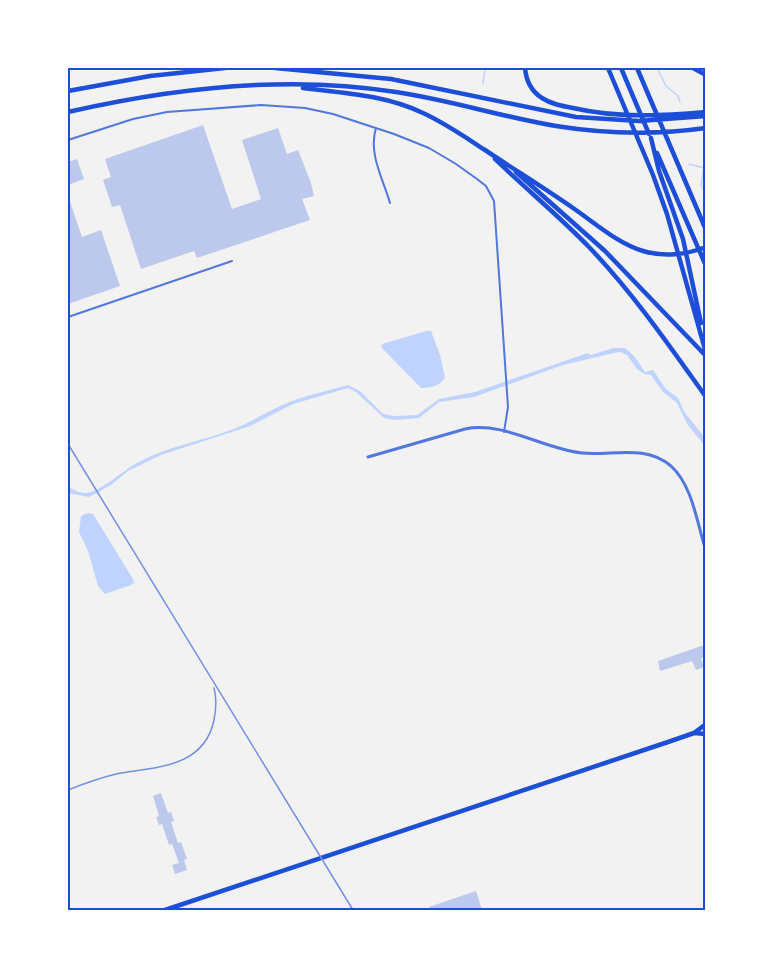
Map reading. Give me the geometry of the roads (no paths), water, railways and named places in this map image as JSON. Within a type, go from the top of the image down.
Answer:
[{"type":"main road","points":[[68,91],[164,74],[225,68]]},
{"type":"main road","points":[[275,68],[391,79],[576,117],[676,117],[705,114]]},
{"type":"main road","points":[[525,68],[531,87],[549,102],[625,118]]},
{"type":"main road","points":[[608,68],[664,205],[705,353]]},
{"type":"main road","points":[[621,68],[705,266]]},
{"type":"main road","points":[[637,68],[705,230]]},
{"type":"main road","points":[[693,68],[705,75]]},
{"type":"main road","points":[[68,112],[188,92],[327,84],[437,99],[555,126],[632,133],[705,128]]},
{"type":"main road","points":[[289,86],[361,94],[404,106],[435,119],[510,166],[623,243],[651,253],[673,254],[705,248]]},
{"type":"main road","points":[[651,138],[659,171],[683,239],[705,353]]},
{"type":"main road","points":[[486,151],[564,222],[615,276],[649,317],[705,397]]},
{"type":"main road","points":[[510,166],[599,245],[705,353]]},
{"type":"main road","points":[[165,910],[694,733],[705,724]]},
{"type":"main road","points":[[694,733],[705,734]]},
{"type":"street","points":[[68,140],[133,119],[162,113],[261,105],[308,108],[410,139],[438,153],[474,176],[490,192],[496,209],[508,416],[504,432]]},
{"type":"street","points":[[376,128],[373,140],[374,152],[390,202]]},
{"type":"street","points":[[68,316],[232,261]]},
{"type":"street","points":[[368,457],[467,428],[481,427],[577,452],[638,452],[661,460],[672,468],[685,485],[705,551]]},
{"type":"water","points":[[431,331],[445,378],[434,386],[421,388],[381,347],[382,344]]},
{"type":"water","points":[[613,348],[625,348],[635,357],[645,372],[653,370],[666,389],[678,398],[685,413],[702,434],[705,446],[687,424],[677,403],[663,392],[651,375],[644,374],[637,369],[627,355],[620,352],[563,365],[474,397],[439,402],[419,418],[395,420],[384,418],[356,392],[348,388],[293,404],[250,426],[161,455],[128,471],[111,485],[89,497],[68,493],[68,487],[85,493],[91,492],[148,457],[237,428],[295,400],[348,385],[360,391],[383,414],[417,415],[439,399],[475,392],[587,353],[591,355]]},
{"type":"water","points":[[88,513],[93,514],[133,579],[134,582],[131,585],[105,594],[98,586],[88,551],[79,532],[81,516]]},
{"type":"waterway","points":[[483,84],[485,68]]},
{"type":"waterway","points":[[657,68],[666,86],[678,96],[680,102]]},
{"type":"waterway","points":[[689,164],[704,168],[701,185],[706,195]]},
{"type":"railway","points":[[68,444],[353,910]]},
{"type":"railway","points":[[68,790],[116,774],[161,767],[188,757],[200,748],[208,736],[214,720],[216,700],[214,688]]}]
